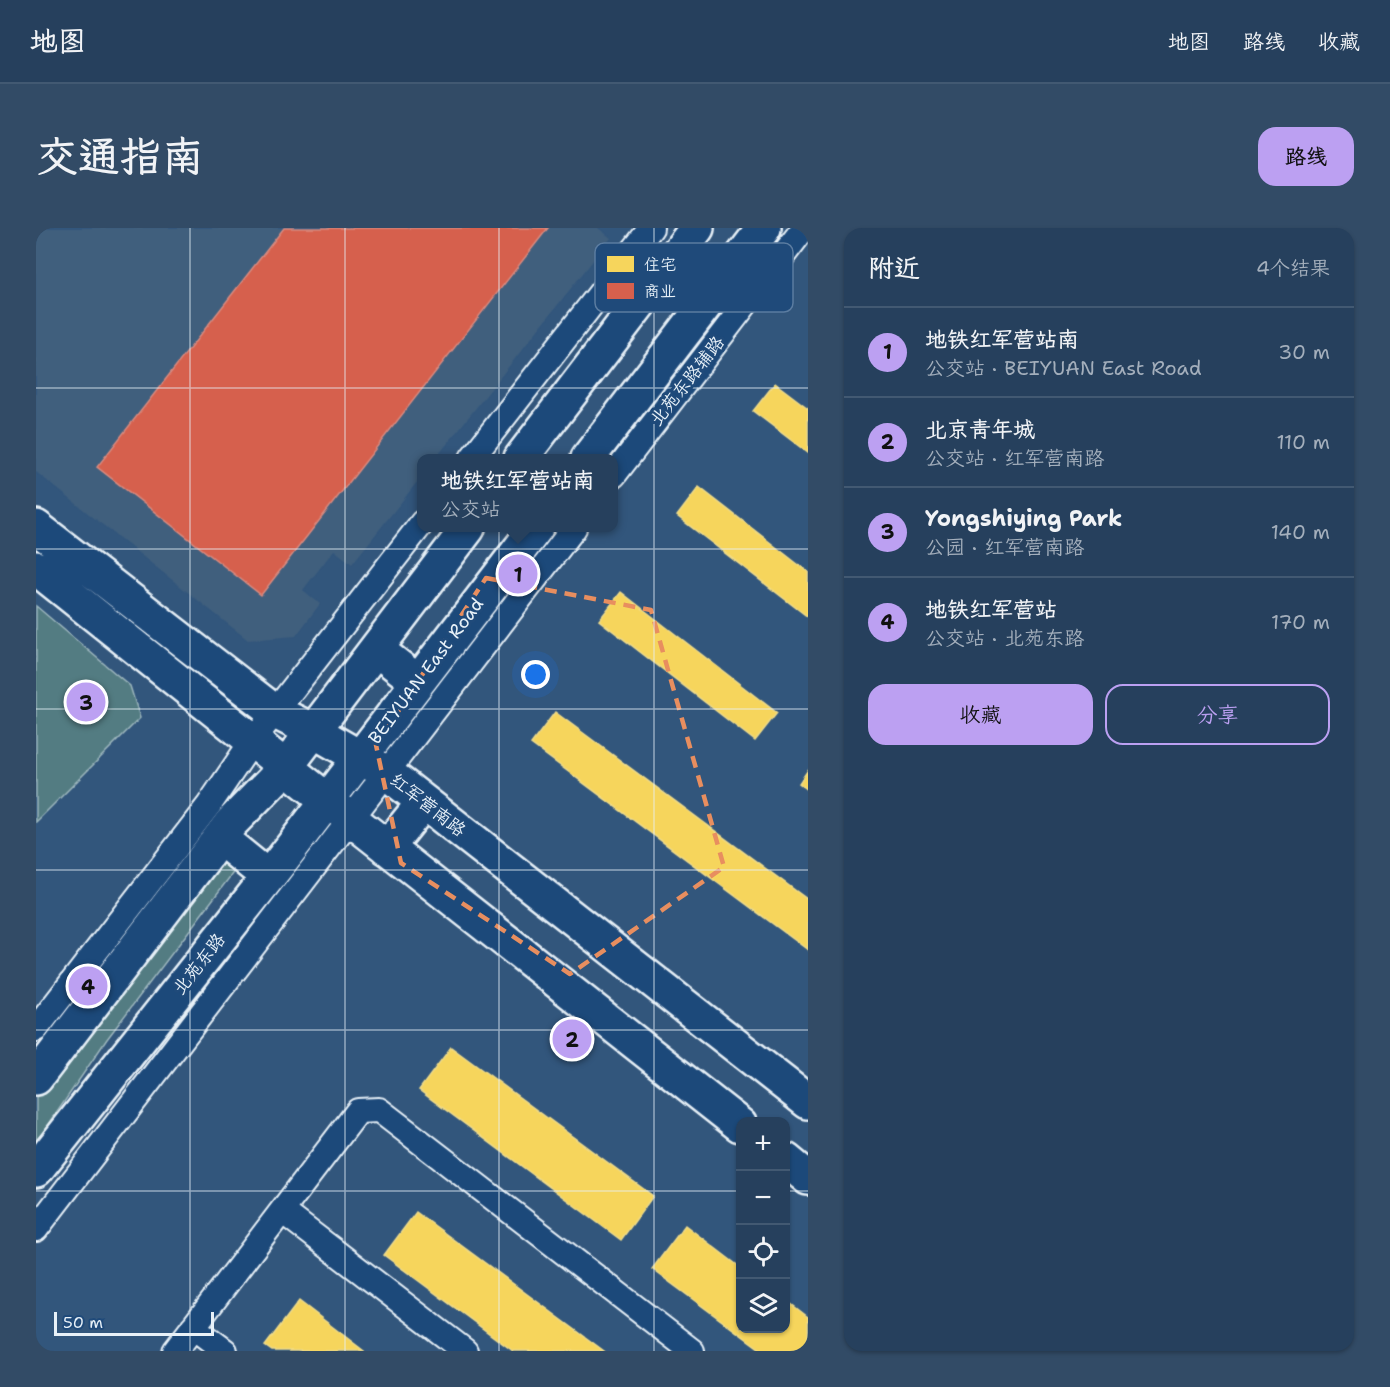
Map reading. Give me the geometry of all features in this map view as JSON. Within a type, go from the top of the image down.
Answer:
[{"type":"main road","points":[[686,243],[697,228]]},
{"type":"main road","points":[[753,243],[764,228]]},
{"type":"main road","points":[[525,454],[633,312]]},
{"type":"main road","points":[[592,454],[700,312]]},
{"type":"main road","name":"红军营南路","points":[[36,527],[275,712],[314,731],[373,766],[424,802],[808,1102]]},
{"type":"main road","points":[[36,1078],[220,838],[286,766],[314,731],[465,532]]},
{"type":"main road","name":"BEIYUAN East Road","points":[[373,766],[418,682],[533,532]]},
{"type":"main road","points":[[36,568],[387,848],[736,1121]]},
{"type":"main road","points":[[376,649],[418,682]]},
{"type":"main road","name":"北苑东路","points":[[36,1170],[268,877],[340,810],[373,766]]},
{"type":"main road","points":[[387,848],[424,802]]},
{"type":"main road","points":[[220,838],[268,877]]},
{"type":"main road","points":[[790,1163],[808,1178]]},
{"type":"street","points":[[639,243],[651,228]]},
{"type":"street","name":"北苑东路辅路","points":[[792,243],[804,228]]},
{"type":"street","points":[[476,454],[595,300]]},
{"type":"street","name":"北苑东路辅路","points":[[618,470],[739,312]]},
{"type":"street","points":[[36,1029],[209,805],[252,740],[417,529]]},
{"type":"street","points":[[373,766],[571,532]]},
{"type":"street","points":[[36,1229],[340,810]]},
{"type":"street","points":[[175,1351],[358,1111],[379,1110],[692,1351]]},
{"type":"street","points":[[282,1211],[453,1347]]},
{"type":"street","points":[[194,1327],[225,1351]]},
{"type":"highlighted area","points":[[486,578],[651,610],[724,867],[570,974],[401,863],[376,745]]},
{"type":"shaded area","points":[[36,228],[598,228],[611,238],[607,243],[595,243],[595,258],[439,454],[417,454],[417,482],[352,564],[334,550],[303,590],[320,604],[296,636],[248,640],[36,472]]},
{"type":"green space","points":[[36,606],[130,686],[140,718],[36,822]]},
{"type":"green space","points":[[221,857],[235,868],[232,874],[107,1039],[36,1143],[36,1096]]},
{"type":"building: 住宅","points":[[775,383],[808,408],[808,453],[753,411]]},
{"type":"building: 住宅","points":[[699,487],[808,572],[808,617],[677,516]]},
{"type":"building: 住宅","points":[[621,592],[777,713],[755,741],[599,620]]},
{"type":"building: 住宅","points":[[555,712],[808,900],[808,950],[531,744]]},
{"type":"building: 住宅","points":[[808,770],[808,790],[799,783]]},
{"type":"building: 住宅","points":[[451,1047],[653,1196],[621,1240],[419,1090]]},
{"type":"building: 住宅","points":[[416,1212],[604,1351],[513,1351],[384,1255]]},
{"type":"building: 住宅","points":[[685,1225],[736,1264],[736,1331],[652,1269]]},
{"type":"building: 住宅","points":[[299,1301],[364,1351],[272,1351],[265,1346]]},
{"type":"building: 住宅","points":[[790,1303],[808,1317],[808,1351],[763,1351],[739,1333],[790,1333]]},
{"type":"building: 商业","points":[[284,228],[548,228],[261,595],[97,467]]},
{"type":"place","name":"地铁红军营站南","points":[[518,574]]},
{"type":"place","name":"Yongshiying Park","points":[[86,702]]},
{"type":"place","name":"地铁红军营站","points":[[88,986]]},
{"type":"place","name":"北京青年城","points":[[572,1039]]}]
